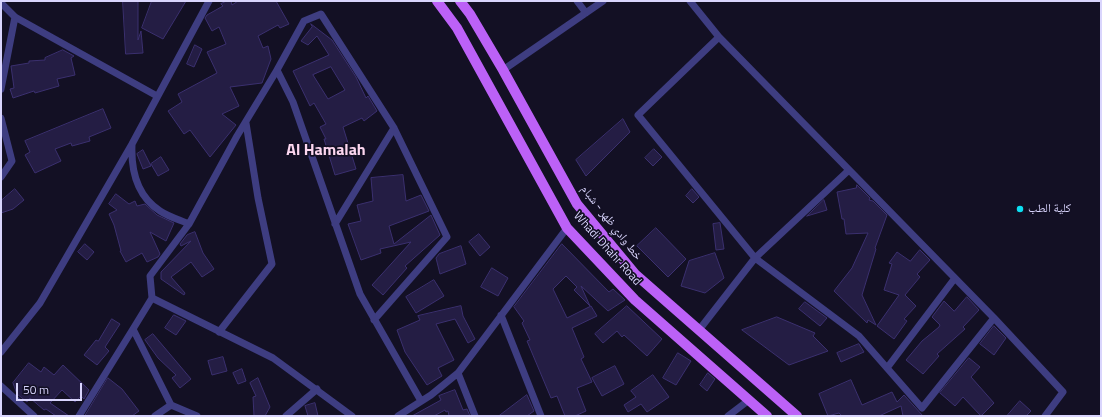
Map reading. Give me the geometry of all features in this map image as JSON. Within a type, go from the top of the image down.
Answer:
[{"type":"main road","name":"Whadi Dhahr Road","points":[[437,1],[457,28],[567,228],[634,300],[767,416]]},
{"type":"main road","name":"خط وادي ظهر - شبام","points":[[460,1],[470,14],[503,70],[577,204],[635,274],[797,416]]},
{"type":"street","points":[[1,352],[40,303],[132,144],[209,1]]},
{"type":"street","points":[[577,1],[586,13]]},
{"type":"street","points":[[503,70],[603,1]]},
{"type":"street","points":[[690,1],[719,37],[994,318],[1063,392],[1045,416]]},
{"type":"street","points":[[1,3],[15,17],[157,96]]},
{"type":"street","points":[[79,416],[152,298],[150,276],[190,224],[304,21],[321,14],[394,128],[447,237],[374,320]]},
{"type":"street","points":[[1,89],[15,17]]},
{"type":"street","points":[[719,37],[638,115],[756,258],[859,336],[922,408],[994,318]]},
{"type":"street","points":[[277,70],[293,102],[360,294],[421,401]]},
{"type":"street","points":[[1,118],[12,160],[1,177]]},
{"type":"street","points":[[219,332],[272,264],[258,198],[246,123]]},
{"type":"street","points":[[335,224],[394,128]]},
{"type":"street","points":[[132,144],[131,164],[133,172],[139,187],[147,199],[160,211],[190,224]]},
{"type":"street","points":[[699,330],[756,258],[850,170]]},
{"type":"street","points":[[398,416],[421,401],[458,373],[567,228]]},
{"type":"street","points":[[887,368],[954,278]]},
{"type":"street","points":[[152,298],[274,358],[352,416]]},
{"type":"street","points":[[501,315],[541,416]]},
{"type":"street","points":[[133,329],[171,405],[197,416]]},
{"type":"street","points":[[458,373],[476,416]]},
{"type":"street","points":[[1,386],[34,416]]},
{"type":"street","points":[[286,416],[317,389]]},
{"type":"street","points":[[728,416],[749,400]]},
{"type":"street","points":[[154,416],[171,405]]},
{"type":"building","points":[[123,1],[138,1],[138,40],[141,31],[143,53],[126,54]]},
{"type":"building","points":[[152,1],[186,1],[163,39],[142,28]]},
{"type":"building","points":[[231,1],[232,5],[238,1],[276,1],[289,24],[280,28],[278,25],[258,36],[263,48],[268,46],[271,59],[262,83],[230,87],[239,106],[222,114],[236,125],[210,157],[190,130],[184,134],[168,111],[182,102],[178,94],[217,73],[207,52],[226,44],[219,27],[212,31],[205,18],[207,15],[223,6],[221,4]]},
{"type":"building","points":[[311,24],[332,40],[356,77],[366,98],[368,96],[377,111],[364,121],[362,118],[343,127],[356,169],[335,175],[324,139],[326,139],[320,127],[326,124],[314,103],[310,106],[293,71],[329,55],[317,36],[308,45],[301,41],[312,27]],"holes":[[[331,67],[345,90],[328,99],[313,75]]]},
{"type":"building","points":[[195,45],[202,49],[194,67],[187,64]]},
{"type":"building","points":[[63,50],[74,56],[71,58],[75,75],[57,79],[59,86],[35,93],[34,91],[13,98],[10,89],[14,88],[11,66],[29,63],[29,61],[45,60],[45,58]]},
{"type":"building","points":[[103,109],[111,128],[89,137],[90,141],[72,146],[71,143],[55,149],[61,161],[35,173],[25,155],[30,152],[25,141]]},
{"type":"building","points":[[623,119],[630,132],[586,176],[576,160]]},
{"type":"building","points":[[654,149],[662,157],[653,166],[645,158]]},
{"type":"building","points":[[143,150],[151,166],[143,169],[137,154]]},
{"type":"building","points":[[161,157],[169,170],[158,176],[151,164]]},
{"type":"building","points":[[403,175],[406,201],[421,195],[429,211],[389,226],[394,244],[431,215],[440,235],[405,266],[407,268],[383,295],[372,285],[411,242],[380,249],[381,253],[361,260],[348,224],[361,221],[357,205],[373,201],[371,178]]},
{"type":"building","points":[[857,185],[870,198],[869,200],[873,201],[887,215],[875,248],[876,249],[862,295],[876,325],[868,320],[867,323],[834,291],[852,268],[868,233],[846,234],[844,219],[842,219],[837,192],[856,188]]},
{"type":"building","points":[[15,189],[24,200],[13,209],[1,213],[1,201]]},
{"type":"building","points":[[692,189],[699,197],[693,203],[686,196]]},
{"type":"building","points":[[116,194],[129,204],[135,201],[137,206],[145,204],[157,215],[174,223],[166,241],[150,232],[160,254],[158,257],[147,262],[142,253],[126,262],[120,251],[114,225],[109,214],[117,210],[109,204]]},
{"type":"building","points":[[824,200],[827,210],[807,216]]},
{"type":"building","points":[[720,223],[724,249],[716,250],[713,224]]},
{"type":"building","points":[[656,228],[686,259],[668,277],[637,246]]},
{"type":"building","points":[[195,232],[203,253],[214,269],[202,277],[191,262],[171,277],[185,293],[184,295],[161,279],[161,272],[191,241],[181,246],[180,244],[187,235]]},
{"type":"building","points":[[479,234],[490,247],[480,256],[469,242]]},
{"type":"building","points":[[85,244],[94,252],[87,260],[78,252]]},
{"type":"building","points":[[562,244],[609,292],[613,289],[625,300],[608,311],[581,286],[590,306],[574,290],[577,287],[566,276],[553,289],[567,318],[591,306],[597,316],[572,328],[584,357],[581,359],[592,382],[577,388],[586,411],[575,416],[565,416],[557,396],[551,398],[527,341],[530,340],[522,323],[524,321],[514,307]]},
{"type":"building","points":[[461,246],[466,264],[440,274],[436,258],[439,254]]},
{"type":"building","points":[[920,250],[930,260],[917,274],[920,277],[905,295],[916,306],[904,319],[907,321],[894,339],[877,326],[899,295],[884,290],[892,264],[889,263],[897,252],[910,261]]},
{"type":"building","points":[[715,253],[724,278],[705,293],[681,286],[689,261]]},
{"type":"building","points":[[492,268],[508,278],[498,296],[481,287]]},
{"type":"building","points":[[434,280],[444,296],[416,313],[406,297]]},
{"type":"building","points":[[967,297],[979,310],[963,327],[965,329],[937,354],[939,356],[923,374],[906,360],[922,341],[939,327],[940,325],[932,317],[944,301],[954,311]]},
{"type":"building","points":[[805,302],[827,318],[820,326],[799,309]]},
{"type":"building","points":[[461,306],[463,316],[475,339],[468,343],[455,319],[436,324],[454,360],[438,368],[442,376],[427,385],[405,352],[397,330],[420,320],[418,316]]},
{"type":"building","points":[[627,306],[662,339],[647,356],[624,335],[622,337],[617,331],[603,343],[595,334]]},
{"type":"building","points":[[174,315],[186,321],[176,335],[165,328]]},
{"type":"building","points":[[777,317],[815,333],[813,336],[828,351],[789,365],[742,330]]},
{"type":"building","points":[[112,319],[120,324],[105,347],[109,351],[97,365],[84,355],[96,340],[98,341]]},
{"type":"building","points":[[994,326],[1006,338],[994,355],[980,344]]},
{"type":"building","points":[[153,334],[191,379],[180,388],[172,378],[176,375],[158,358],[145,340]]},
{"type":"building","points":[[859,344],[864,352],[841,362],[837,353]]},
{"type":"building","points":[[678,353],[691,361],[676,385],[663,378]]},
{"type":"building","points":[[223,357],[227,371],[212,375],[208,361]]},
{"type":"building","points":[[969,358],[980,367],[971,377],[994,403],[981,416],[963,397],[955,406],[940,393]]},
{"type":"building","points":[[29,363],[41,372],[44,367],[54,375],[63,365],[89,390],[84,399],[81,396],[75,402],[62,390],[50,403],[69,416],[56,416],[46,409],[44,410],[30,398],[27,402],[17,394],[13,383]]},
{"type":"building","points":[[615,366],[624,384],[602,396],[592,378]]},
{"type":"building","points":[[242,369],[246,381],[238,384],[233,373]]},
{"type":"building","points":[[708,373],[715,379],[707,391],[700,385]]},
{"type":"building","points":[[653,375],[669,397],[647,412],[641,404],[628,412],[624,405],[636,397],[631,391]]},
{"type":"building","points":[[108,378],[122,389],[139,411],[132,416],[85,416]]},
{"type":"building","points":[[258,378],[270,407],[265,416],[254,416],[253,397],[256,396],[250,383]]},
{"type":"building","points":[[851,380],[862,405],[892,392],[897,402],[904,395],[923,416],[903,416],[901,406],[879,416],[842,416],[839,413],[828,416],[819,394]]},
{"type":"building","points":[[455,390],[463,410],[467,409],[470,416],[449,416],[448,411],[446,412],[445,410],[434,416],[412,416],[441,400],[439,396]]},
{"type":"building","points":[[527,395],[534,411],[527,416],[499,416]]},
{"type":"building","points":[[1020,401],[1031,411],[1026,416],[1007,416]]},
{"type":"building","points":[[315,403],[318,416],[308,416],[305,406]]},
{"type":"place","name":"كلية الطب","points":[[1020,209]]},
{"type":"district","name":"Al Hamalah","points":[[326,151]]}]
